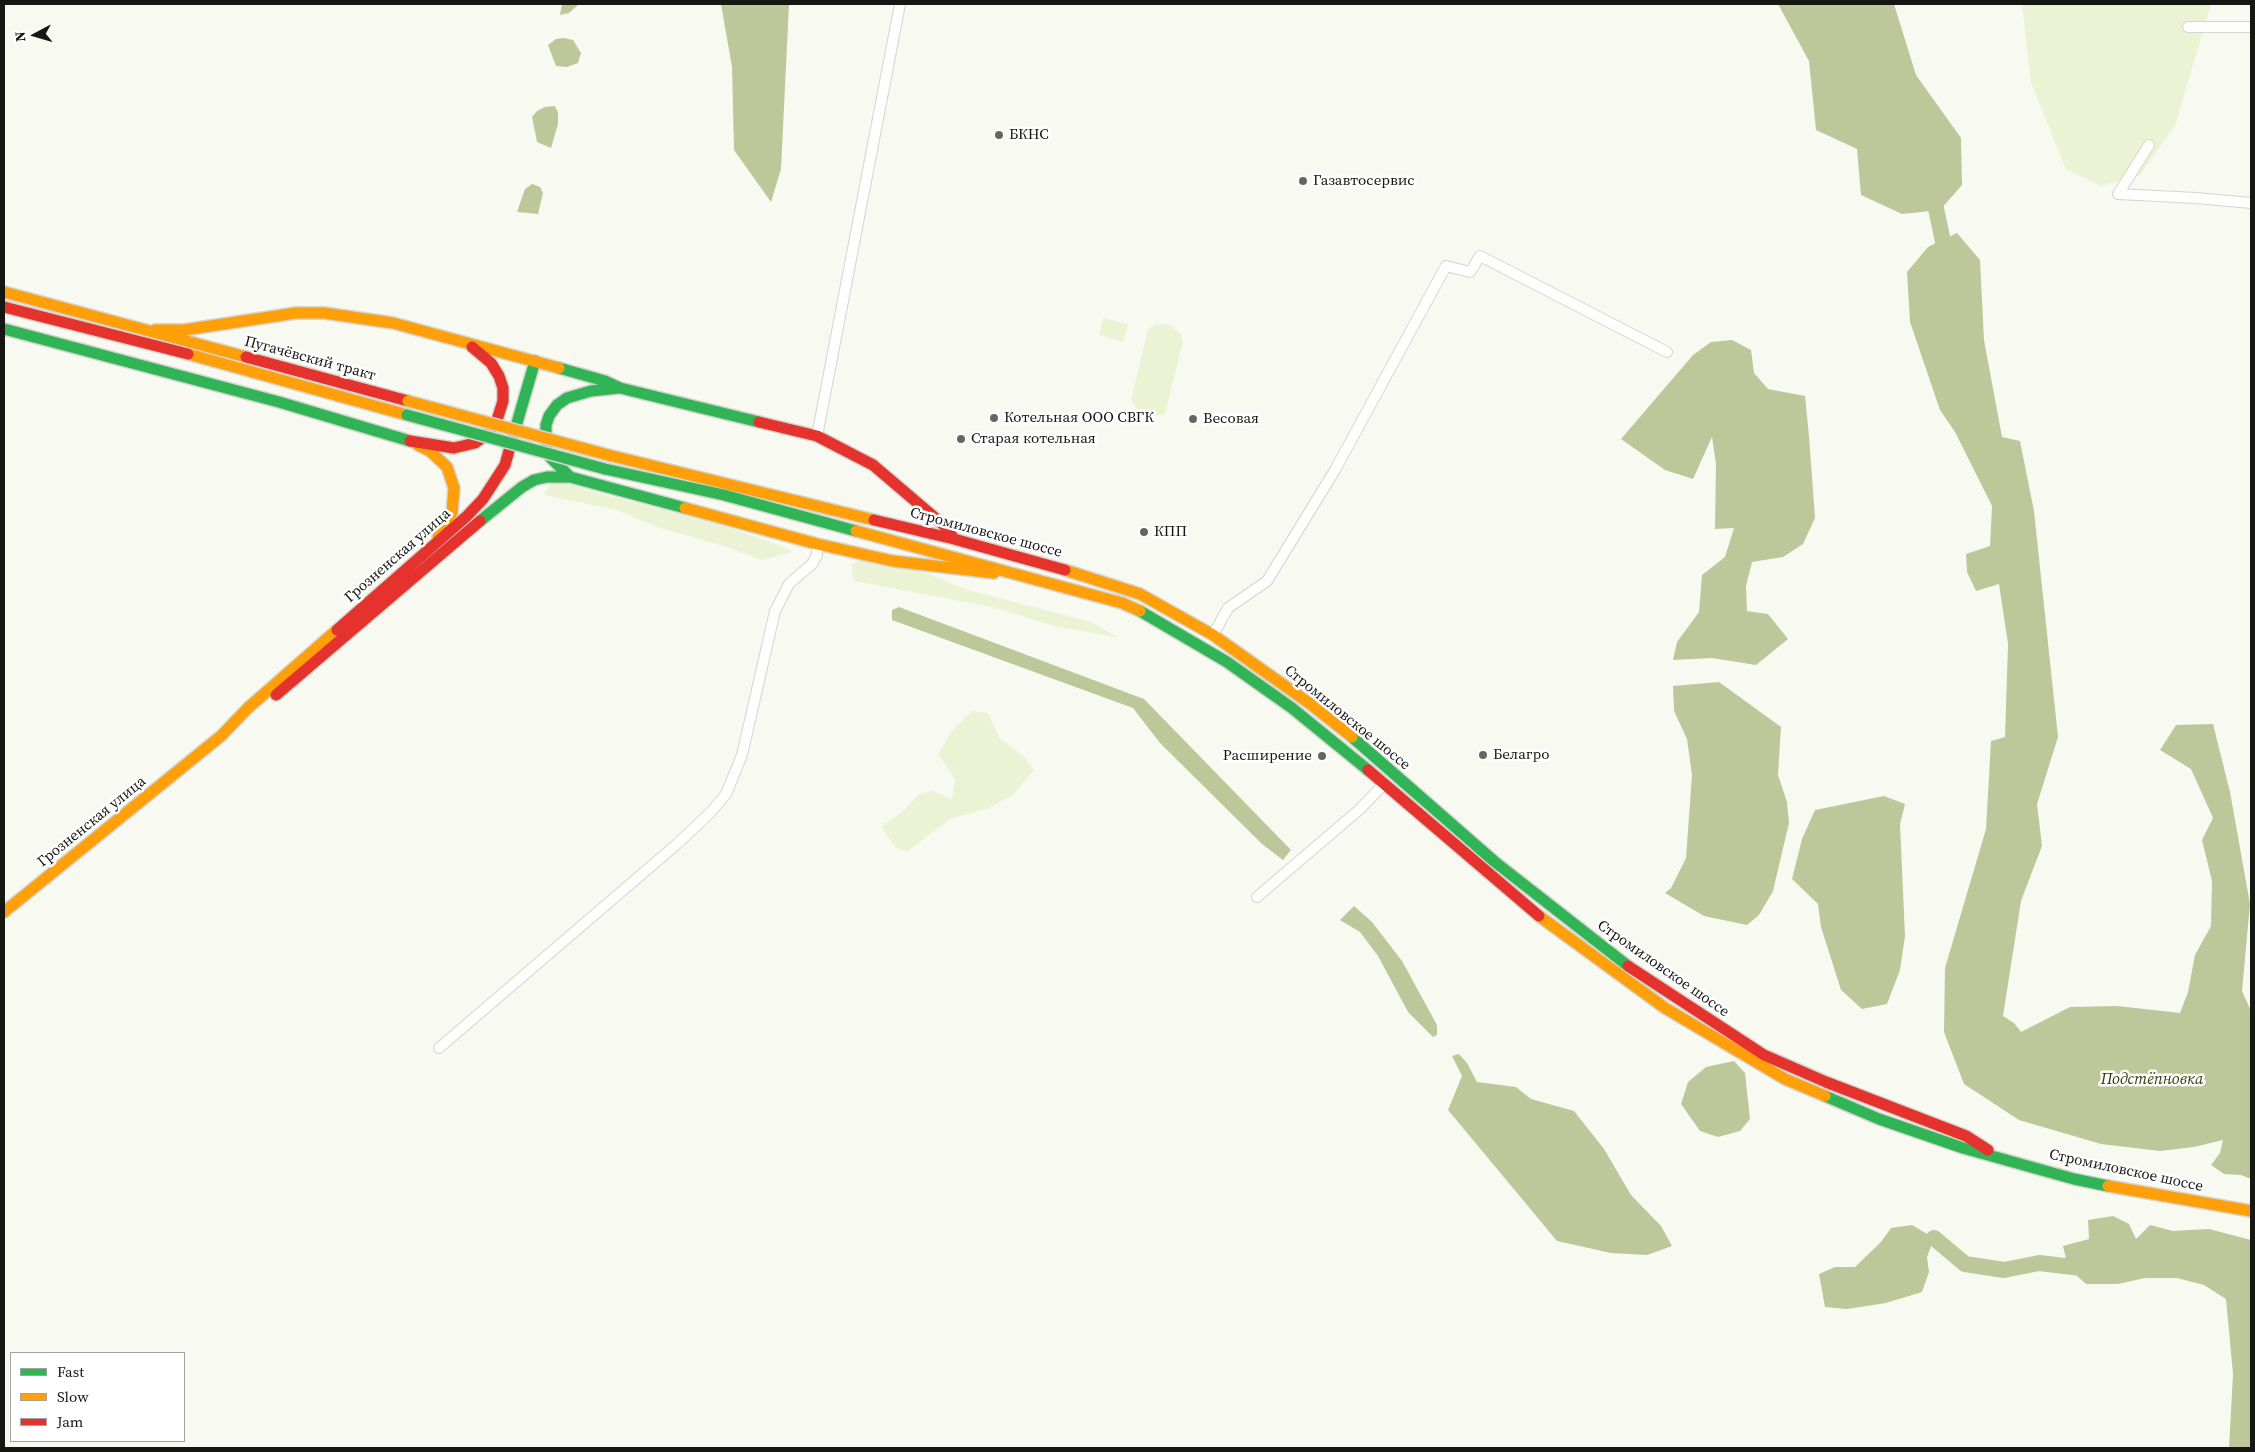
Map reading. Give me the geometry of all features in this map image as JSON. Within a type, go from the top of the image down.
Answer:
[{"type":"main road","name":"Пугачёвский тракт","points":[[4,292],[608,455]]},
{"type":"main road","name":"Пугачёвский тракт","points":[[4,307],[171,349],[605,469]]},
{"type":"main road","points":[[146,330],[184,330],[296,313],[324,313],[393,323],[605,381],[620,388],[817,436],[873,465],[947,528],[954,539]]},
{"type":"main road","points":[[4,329],[279,402],[411,441],[454,448],[475,443],[486,435],[496,423],[503,401],[503,388],[499,376],[491,363],[470,344]]},
{"type":"main road","points":[[480,521],[503,488],[519,453],[532,397],[535,361]]},
{"type":"main road","name":"Грозненская улица","points":[[221,736],[248,708],[431,546],[450,532],[483,499],[505,465],[535,361]]},
{"type":"main road","points":[[620,388],[578,393],[557,405],[549,416],[546,431],[546,448],[555,463],[570,477],[818,544],[893,560],[1032,578]]},
{"type":"main road","points":[[411,441],[439,458],[447,467],[454,488],[452,513],[431,546]]},
{"type":"main road","name":"Стромиловское шоссе","points":[[608,455],[954,539],[1097,579],[1140,594],[1213,635],[1310,703],[1356,740],[1495,862],[1619,960],[1700,1016],[1764,1055],[1826,1082],[1966,1136],[1995,1155]]},
{"type":"main road","name":"Стромиловское шоссе","points":[[605,469],[724,495],[1122,603],[1147,614],[1227,662],[1292,708],[1520,901],[1665,1008],[1785,1079],[1879,1118],[1963,1148],[1995,1155],[2074,1179],[2147,1194],[2251,1211]]},
{"type":"main road","name":"Грозненская улица","points":[[4,912],[221,736],[261,708],[480,521],[522,488],[534,480],[547,477],[570,477]]},
{"type":"street","points":[[817,436],[900,4]]},
{"type":"street","points":[[2188,27],[2251,27]]},
{"type":"street","points":[[2149,145],[2118,194],[2251,203]]},
{"type":"street","points":[[1213,635],[1228,608],[1267,581],[1335,470],[1446,266],[1470,272],[1480,256],[1667,352]]},
{"type":"street","points":[[439,1048],[677,844],[711,812],[726,794],[742,755],[776,611],[789,584],[812,564],[818,555],[818,544]]},
{"type":"street","points":[[1257,896],[1360,809],[1384,784]]},
{"type":"shaded area","points":[[2022,4],[2211,4],[2175,126],[2140,175],[2101,186],[2066,169],[2031,83]]},
{"type":"shaded area","points":[[1103,318],[1128,324],[1123,342],[1099,335]]},
{"type":"shaded area","points":[[1157,324],[1170,325],[1181,334],[1183,342],[1165,414],[1149,417],[1138,411],[1131,400],[1148,329]]},
{"type":"shaded area","points":[[553,478],[587,490],[715,523],[782,546],[793,552],[762,560],[724,546],[657,527],[617,510],[544,495]]},
{"type":"shaded area","points":[[862,559],[924,572],[965,589],[1091,622],[1119,638],[1054,626],[992,607],[854,581],[851,565]]},
{"type":"shaded area","points":[[972,711],[988,713],[999,737],[1024,757],[1034,770],[1013,795],[989,808],[950,819],[907,852],[895,847],[881,827],[902,812],[919,794],[932,791],[952,799],[955,779],[938,754],[951,732]]},
{"type":"water","points":[[562,4],[578,5],[569,13],[560,15]]},
{"type":"water","points":[[721,4],[789,4],[781,169],[771,202],[734,150],[732,67]]},
{"type":"water","points":[[1778,4],[1894,4],[1916,75],[1961,138],[1962,185],[1940,210],[1902,214],[1861,195],[1857,149],[1816,130],[1809,61]]},
{"type":"water","points":[[556,39],[573,40],[581,53],[578,63],[567,67],[556,66],[548,45]]},
{"type":"water","points":[[555,106],[558,113],[558,124],[551,148],[537,142],[532,117],[537,111],[545,107]]},
{"type":"water","points":[[532,184],[540,187],[543,193],[538,214],[517,212],[525,189]]},
{"type":"water","name":"Подстёпновка","points":[[1957,233],[1980,260],[1984,340],[2002,437],[2020,441],[2034,511],[2058,737],[2037,804],[2042,846],[2021,901],[2003,1016],[2014,1023],[2021,1032],[2070,1007],[2117,1006],[2180,1013],[2188,992],[2195,955],[2211,926],[2212,881],[2202,840],[2213,818],[2191,769],[2160,750],[2176,725],[2213,724],[2230,792],[2250,904],[2242,991],[2251,1011],[2251,1179],[2241,1175],[2224,1174],[2211,1165],[2220,1153],[2223,1140],[2194,1147],[2160,1151],[2101,1144],[2019,1120],[1964,1084],[1944,1032],[1945,968],[1986,829],[1991,741],[2005,737],[2008,644],[1999,584],[1976,591],[1967,572],[1966,554],[1990,546],[1992,506],[1955,432],[1940,410],[1910,322],[1907,272],[1928,247]]},
{"type":"water","points":[[1732,340],[1751,350],[1754,373],[1768,389],[1805,396],[1809,436],[1815,518],[1803,544],[1783,557],[1752,562],[1746,586],[1747,611],[1768,614],[1788,639],[1756,665],[1712,658],[1673,660],[1677,642],[1699,612],[1702,575],[1725,557],[1734,528],[1715,529],[1716,464],[1712,437],[1693,479],[1665,470],[1621,439],[1693,355],[1711,342]]},
{"type":"water","points":[[899,607],[1144,699],[1291,850],[1283,860],[1262,844],[1160,743],[1133,708],[892,620],[892,610]]},
{"type":"water","points":[[1719,682],[1781,727],[1778,775],[1787,802],[1789,823],[1773,891],[1759,915],[1747,925],[1704,916],[1665,893],[1671,888],[1686,858],[1692,775],[1687,739],[1674,711],[1673,686]]},
{"type":"water","points":[[1884,796],[1905,804],[1900,824],[1905,936],[1900,970],[1887,1004],[1862,1009],[1841,990],[1821,927],[1818,904],[1792,879],[1802,839],[1815,810]]},
{"type":"water","points":[[1354,906],[1372,922],[1402,961],[1437,1025],[1437,1035],[1433,1037],[1408,1012],[1378,956],[1360,932],[1340,920]]},
{"type":"water","points":[[1459,1054],[1467,1063],[1477,1082],[1516,1087],[1531,1099],[1574,1111],[1604,1149],[1631,1195],[1661,1226],[1672,1246],[1647,1255],[1611,1253],[1557,1241],[1448,1110],[1462,1076],[1452,1056]]},
{"type":"water","points":[[1734,1061],[1745,1073],[1750,1119],[1740,1131],[1718,1137],[1700,1131],[1681,1104],[1688,1082],[1706,1067]]},
{"type":"water","points":[[2113,1216],[2129,1224],[2136,1239],[2150,1225],[2173,1231],[2209,1229],[2251,1240],[2251,1448],[2229,1448],[2233,1374],[2226,1299],[2204,1285],[2177,1278],[2145,1278],[2118,1284],[2086,1284],[2068,1268],[2063,1246],[2089,1239],[2088,1220]]},
{"type":"water","points":[[1912,1225],[1934,1238],[1927,1257],[1929,1272],[1922,1292],[1886,1303],[1847,1309],[1825,1307],[1819,1274],[1835,1267],[1855,1267],[1881,1242],[1891,1228]]},
{"type":"waterway","points":[[1932,189],[1947,261]]},
{"type":"waterway","points":[[1934,1238],[1965,1264],[2004,1270],[2039,1263],[2090,1269]]},
{"type":"traffic: fast","points":[[4,329],[279,402],[410,441]]},
{"type":"traffic: fast","points":[[510,447],[535,361]]},
{"type":"traffic: fast","points":[[559,368],[605,381],[620,388],[759,422]]},
{"type":"traffic: fast","points":[[619,388],[591,391],[567,398],[557,405],[549,416],[546,425],[546,448],[551,458],[570,477],[685,508]]},
{"type":"traffic: fast","points":[[407,415],[605,469]]},
{"type":"traffic: fast","points":[[605,469],[724,495],[856,531]]},
{"type":"traffic: fast","points":[[480,521],[522,487],[534,480],[547,477],[570,477]]},
{"type":"traffic: fast","points":[[1140,611],[1227,662],[1292,708],[1368,770]]},
{"type":"traffic: fast","points":[[1352,737],[1495,862],[1628,966]]},
{"type":"traffic: fast","points":[[1825,1096],[1879,1119],[1963,1148],[2074,1179],[2108,1186]]},
{"type":"traffic: slow","points":[[4,292],[246,357]]},
{"type":"traffic: slow","points":[[155,330],[184,330],[296,313],[324,313],[393,323],[559,368]]},
{"type":"traffic: slow","points":[[188,354],[407,415]]},
{"type":"traffic: slow","points":[[408,401],[608,455]]},
{"type":"traffic: slow","points":[[418,445],[430,451],[447,467],[454,488],[452,513],[438,536]]},
{"type":"traffic: slow","points":[[608,455],[874,520]]},
{"type":"traffic: slow","points":[[685,508],[817,544],[893,561],[994,573]]},
{"type":"traffic: slow","points":[[856,531],[1122,603],[1140,611]]},
{"type":"traffic: slow","points":[[1065,570],[1140,594],[1213,635],[1309,703],[1352,737]]},
{"type":"traffic: slow","points":[[4,912],[221,736],[248,708],[337,630]]},
{"type":"traffic: slow","points":[[1539,916],[1665,1008],[1785,1079],[1825,1096]]},
{"type":"traffic: slow","points":[[2108,1186],[2251,1211]]},
{"type":"traffic: jam","points":[[4,307],[188,354]]},
{"type":"traffic: jam","points":[[410,441],[454,448],[475,443],[486,435],[496,423],[503,401],[503,388],[499,376],[491,363],[472,347]]},
{"type":"traffic: jam","points":[[246,357],[408,401]]},
{"type":"traffic: jam","points":[[759,422],[817,436],[873,465],[947,528],[954,539]]},
{"type":"traffic: jam","points":[[337,630],[467,516],[483,499],[505,465],[510,447]]},
{"type":"traffic: jam","points":[[874,520],[954,539],[1065,570]]},
{"type":"traffic: jam","points":[[276,695],[480,521]]},
{"type":"traffic: jam","points":[[1368,770],[1539,916]]},
{"type":"traffic: jam","points":[[1628,966],[1764,1055],[1826,1082],[1966,1136],[1988,1150]]},
{"type":"place","name":"БКНС","points":[[999,135]]},
{"type":"place","name":"Газавтосервис","points":[[1303,181]]},
{"type":"place","name":"Котельная ООО СВГК","points":[[994,418]]},
{"type":"place","name":"Весовая","points":[[1193,419]]},
{"type":"place","name":"Старая котельная","points":[[961,439]]},
{"type":"place","name":"КПП","points":[[1144,532]]},
{"type":"place","name":"Белагро","points":[[1483,755]]},
{"type":"place","name":"Расширение","points":[[1322,756]]}]
